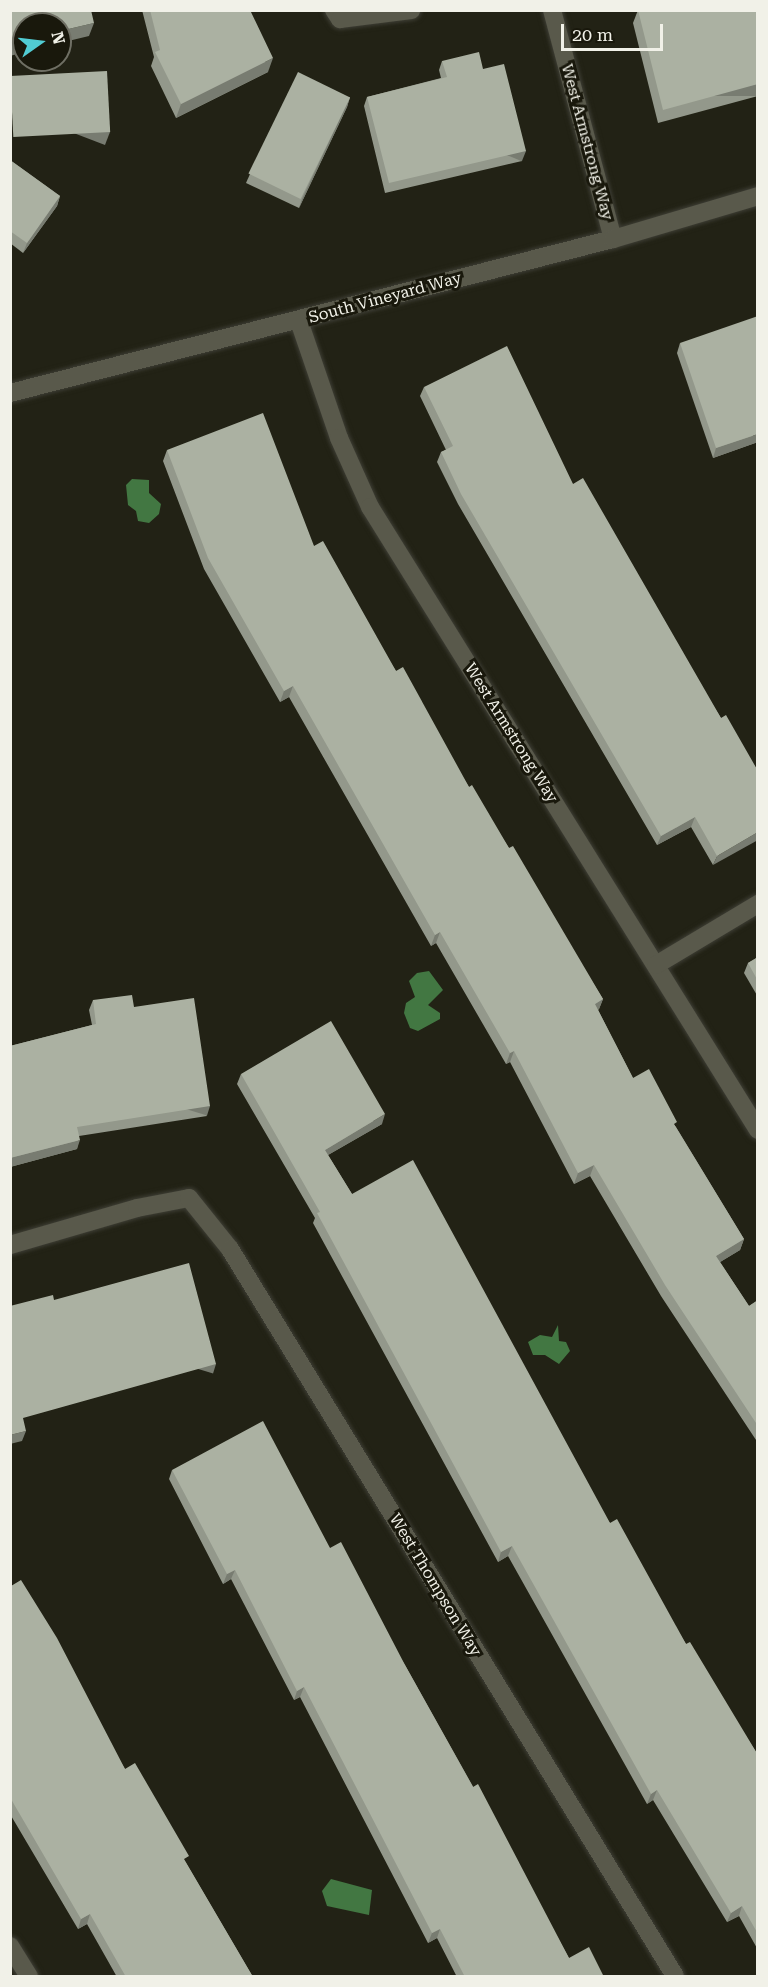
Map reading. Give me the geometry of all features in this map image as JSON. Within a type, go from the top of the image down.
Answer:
[{"type":"street","points":[[337,15],[411,10]]},
{"type":"street","name":"West Armstrong Way","points":[[552,10],[613,239]]},
{"type":"street","name":"South Vineyard Way","points":[[10,393],[613,239],[758,196]]},
{"type":"street","name":"West Armstrong Way","points":[[299,321],[339,438],[370,507],[758,1130]]},
{"type":"street","points":[[656,965],[758,904]]},
{"type":"street","name":"West Thompson Way","points":[[10,1245],[137,1208],[189,1198],[230,1249],[675,1977]]},
{"type":"street","points":[[10,1946],[29,1977]]},
{"type":"shaded area","points":[[132,479],[149,480],[149,493],[161,504],[159,514],[149,523],[138,521],[136,511],[128,505],[126,485]]},
{"type":"shaded area","points":[[429,971],[443,990],[428,1005],[440,1013],[440,1019],[418,1031],[410,1028],[404,1013],[406,1003],[415,997],[409,981],[417,973]]},
{"type":"shaded area","points":[[558,1325],[559,1341],[566,1342],[570,1351],[559,1364],[545,1355],[533,1355],[528,1342],[540,1335],[552,1337]]},
{"type":"shaded area","points":[[331,1879],[372,1890],[369,1915],[327,1906],[322,1891]]},
{"type":"building","points":[[10,10],[91,10],[94,23],[72,28],[72,12],[12,12],[12,43],[10,43]]},
{"type":"building","points":[[150,10],[250,10],[273,58],[181,104],[155,52],[160,50]]},
{"type":"building","points":[[638,10],[758,10],[758,84],[663,110]]},
{"type":"building","points":[[479,52],[483,69],[504,64],[526,151],[389,183],[367,97],[447,77],[442,61]]},
{"type":"building","points":[[107,71],[110,132],[13,137],[10,76]]},
{"type":"building","points":[[298,72],[350,97],[301,199],[248,174]]},
{"type":"building","points":[[10,160],[60,196],[27,243],[10,231]]},
{"type":"building","points":[[758,316],[758,434],[716,448],[680,343]]},
{"type":"building","points":[[507,346],[573,484],[583,478],[721,718],[726,715],[758,771],[758,832],[717,856],[695,817],[661,836],[461,494],[441,452],[453,446],[424,387]]},
{"type":"building","points":[[263,413],[314,546],[323,541],[396,671],[403,667],[469,787],[472,785],[509,848],[513,846],[603,999],[595,1004],[633,1078],[649,1069],[677,1122],[674,1124],[744,1239],[716,1256],[749,1306],[758,1300],[758,1426],[665,1285],[594,1165],[578,1173],[514,1051],[510,1053],[440,932],[435,935],[293,686],[284,691],[208,558],[167,450]]},
{"type":"building","points":[[758,957],[758,981],[748,963]]},
{"type":"building","points":[[132,995],[134,1007],[194,998],[210,1106],[77,1127],[80,1140],[10,1158],[10,1046],[96,1024],[93,1000]]},
{"type":"building","points":[[331,1021],[385,1114],[325,1150],[352,1194],[413,1160],[610,1523],[617,1519],[686,1644],[690,1642],[758,1755],[758,1934],[742,1906],[731,1913],[657,1790],[651,1794],[512,1546],[501,1552],[317,1213],[320,1212],[241,1074]]},
{"type":"building","points":[[189,1263],[216,1364],[23,1418],[26,1431],[10,1435],[10,1306],[53,1295],[54,1300]]},
{"type":"building","points":[[263,1421],[330,1548],[341,1542],[405,1665],[473,1787],[478,1784],[569,1958],[589,1947],[604,1977],[465,1977],[440,1929],[432,1933],[304,1687],[297,1691],[235,1570],[227,1574],[172,1470]]},
{"type":"building","points":[[21,1580],[57,1638],[125,1769],[135,1763],[189,1856],[184,1859],[253,1977],[126,1977],[90,1914],[81,1919],[10,1797],[10,1585]]}]
